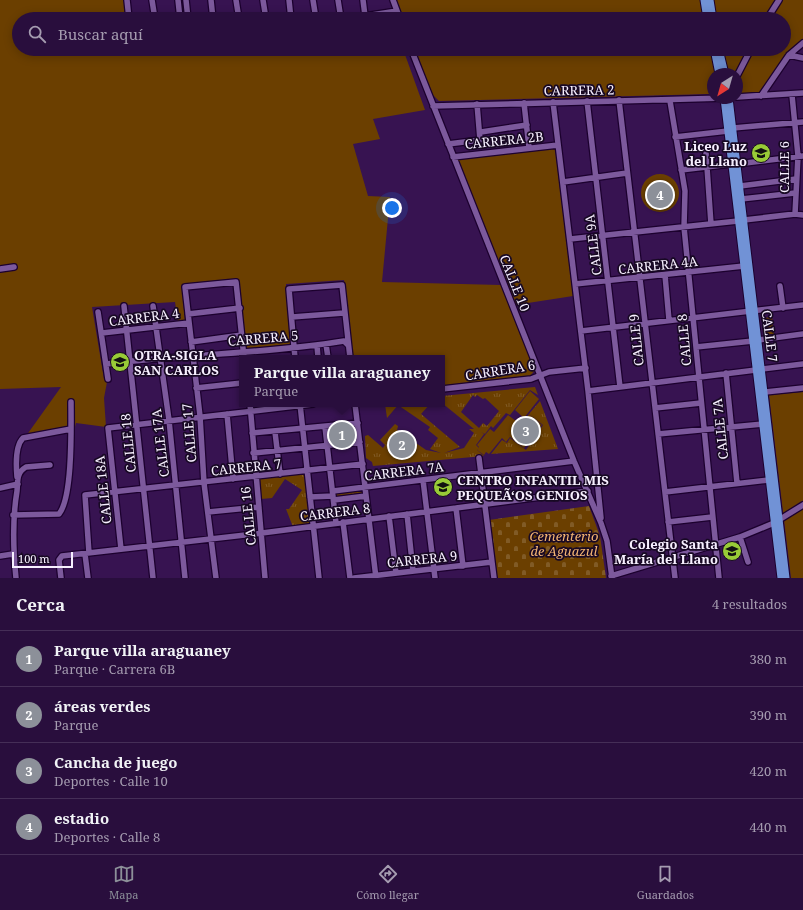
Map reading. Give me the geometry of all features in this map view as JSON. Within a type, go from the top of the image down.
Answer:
[{"type":"main road","points":[[704,0],[707,12]]},
{"type":"main road","points":[[710,0],[712,12]]},
{"type":"main road","points":[[715,56],[718,68]]},
{"type":"main road","points":[[721,56],[724,68]]},
{"type":"main road","name":"CALLE 7","points":[[725,104],[730,130],[756,340],[769,480],[786,578]]},
{"type":"main road","name":"CALLE 7","points":[[729,104],[730,130]]},
{"type":"main road","name":"CALLE 7","points":[[734,164],[740,186],[744,266],[752,312]]},
{"type":"main road","name":"CALLE 7","points":[[759,369],[765,392],[781,578]]},
{"type":"street","points":[[127,0],[128,12]]},
{"type":"street","points":[[152,0],[154,12]]},
{"type":"street","points":[[178,0],[179,12]]},
{"type":"street","points":[[186,0],[187,12]]},
{"type":"street","points":[[211,0],[212,12]]},
{"type":"street","points":[[236,0],[238,12]]},
{"type":"street","points":[[263,0],[265,12]]},
{"type":"street","points":[[289,0],[290,12]]},
{"type":"street","points":[[313,0],[315,12]]},
{"type":"street","points":[[338,0],[340,12]]},
{"type":"street","points":[[363,0],[364,12]]},
{"type":"street","points":[[391,12],[397,11],[393,0]]},
{"type":"street","points":[[771,12],[779,0]]},
{"type":"street","points":[[791,53],[803,43]]},
{"type":"street","points":[[791,55],[803,58]]},
{"type":"street","name":"CALLE 10","points":[[414,56],[574,461],[601,523],[607,541],[612,577]]},
{"type":"street","points":[[741,68],[747,56]]},
{"type":"street","points":[[761,96],[788,56]]},
{"type":"street","points":[[743,97],[803,94]]},
{"type":"street","name":"CALLE 6","points":[[792,95],[794,123],[800,156],[796,179],[795,214]]},
{"type":"street","name":"CARRERA 2","points":[[433,106],[619,100],[670,101],[707,99]]},
{"type":"street","name":"CALLE 9","points":[[619,100],[675,578]]},
{"type":"street","name":"CALLE 9A","points":[[587,101],[620,387]]},
{"type":"street","name":"CALLE 8","points":[[670,101],[685,191],[684,227],[719,578]]},
{"type":"street","name":"CALLE 10","points":[[553,102],[586,368],[601,523]]},
{"type":"street","points":[[524,103],[529,148]]},
{"type":"street","points":[[448,144],[478,141],[481,138],[477,104]]},
{"type":"street","points":[[675,137],[803,122]]},
{"type":"street","points":[[481,132],[527,125]]},
{"type":"street","name":"CARRERA 2B","points":[[453,157],[558,145]]},
{"type":"street","points":[[706,153],[711,224]]},
{"type":"street","points":[[681,170],[800,156]]},
{"type":"street","points":[[563,182],[627,173]]},
{"type":"street","points":[[740,186],[796,179]]},
{"type":"street","points":[[741,200],[795,193]]},
{"type":"street","points":[[570,239],[795,214],[803,215]]},
{"type":"street","name":"CARRERA 4A","points":[[575,284],[744,266]]},
{"type":"street","points":[[0,269],[14,267]]},
{"type":"street","points":[[665,275],[669,320]]},
{"type":"street","name":"CALLE 17","points":[[216,578],[204,483],[200,416],[184,287],[236,282],[240,308]]},
{"type":"street","points":[[295,355],[289,289],[342,285],[350,355]]},
{"type":"street","points":[[780,286],[783,308]]},
{"type":"street","points":[[581,332],[669,320],[752,312],[803,305]]},
{"type":"street","name":"CALLE 18","points":[[124,306],[138,424],[153,578]]},
{"type":"street","name":"CALLE 17A","points":[[153,306],[169,420],[185,578]]},
{"type":"street","points":[[240,308],[244,355]]},
{"type":"street","name":"CARRERA 4","points":[[188,314],[240,308]]},
{"type":"street","points":[[98,312],[108,379]]},
{"type":"street","points":[[292,317],[344,313]]},
{"type":"street","name":"CARRERA 4","points":[[102,334],[189,323]]},
{"type":"street","points":[[696,347],[803,334]]},
{"type":"street","points":[[191,342],[242,335]]},
{"type":"street","name":"CARRERA 5","points":[[106,364],[192,355],[317,345],[344,341],[348,345]]},
{"type":"street","points":[[326,344],[328,355]]},
{"type":"street","points":[[317,345],[318,355]]},
{"type":"street","points":[[588,391],[803,364]]},
{"type":"street","name":"CARRERA 6","points":[[445,389],[531,379],[549,372],[586,368]]},
{"type":"street","name":"CALLE 7A","points":[[726,373],[737,483]]},
{"type":"street","points":[[196,388],[239,384]]},
{"type":"street","points":[[765,392],[803,388]]},
{"type":"street","points":[[13,515],[52,515],[59,514],[62,510],[68,483],[71,402]]},
{"type":"street","points":[[655,408],[701,403]]},
{"type":"street","name":"CALLE 16","points":[[250,407],[255,477],[262,533],[265,578]]},
{"type":"street","points":[[138,424],[251,411],[267,407]]},
{"type":"street","points":[[300,407],[319,578]]},
{"type":"street","points":[[355,407],[376,577]]},
{"type":"street","points":[[227,414],[234,479]]},
{"type":"street","points":[[252,433],[358,423]]},
{"type":"street","name":"CALLE 18A","points":[[121,549],[108,428],[138,424]]},
{"type":"street","points":[[658,434],[763,424]]},
{"type":"street","points":[[325,427],[336,523]]},
{"type":"street","points":[[16,578],[13,554],[13,515],[17,481],[16,464],[20,441],[23,438],[71,429]]},
{"type":"street","points":[[275,432],[280,474]]},
{"type":"street","points":[[253,453],[360,442]]},
{"type":"street","points":[[479,458],[494,578]]},
{"type":"street","name":"CARRERA 7A","points":[[333,496],[365,487],[574,461]]},
{"type":"street","name":"CARRERA 7","points":[[87,553],[85,495],[204,483],[363,464]]},
{"type":"street","points":[[0,488],[17,481],[20,472],[26,467],[50,465]]},
{"type":"street","points":[[423,480],[435,578]]},
{"type":"street","points":[[665,492],[769,480]]},
{"type":"street","name":"CARRERA 8","points":[[61,578],[59,560],[62,556],[262,533],[588,491]]},
{"type":"street","name":"CARRERA 7A","points":[[310,497],[366,496]]},
{"type":"street","points":[[612,577],[740,537],[777,522],[803,505]]},
{"type":"street","points":[[208,512],[259,507]]},
{"type":"street","points":[[456,508],[463,566]]},
{"type":"street","points":[[407,514],[414,571]]},
{"type":"street","points":[[389,516],[396,573]]},
{"type":"street","points":[[668,522],[712,516]]},
{"type":"street","points":[[343,522],[350,578]]},
{"type":"street","points":[[740,537],[748,562]]},
{"type":"street","points":[[87,553],[88,578]]},
{"type":"street","points":[[0,556],[13,554]]},
{"type":"street","name":"CARRERA 9","points":[[354,578],[376,577],[396,573],[406,575],[414,571],[492,562]]},
{"type":"green space","points":[[0,0],[124,0],[125,12],[12,12],[12,56],[406,56],[425,110],[373,119],[380,139],[353,144],[368,196],[390,197],[382,282],[501,285],[535,370],[530,376],[445,387],[445,355],[352,355],[344,280],[286,284],[291,345],[246,349],[239,279],[182,285],[185,322],[178,323],[175,302],[92,307],[104,379],[107,382],[104,398],[106,427],[76,423],[75,427],[26,436],[61,387],[0,389]]},
{"type":"green space","points":[[396,0],[803,0],[803,40],[791,55],[791,12],[400,12]]},
{"type":"green space","points":[[417,56],[790,56],[760,94],[743,95],[743,68],[707,68],[707,94],[439,101],[433,95]]},
{"type":"green space","points":[[555,148],[573,296],[515,305],[456,158]]},
{"type":"green space","points":[[656,174],[664,174],[671,177],[676,182],[679,193],[676,204],[671,209],[664,212],[656,212],[649,209],[644,204],[641,197],[641,189],[644,182],[649,177]]},
{"type":"green space","points":[[772,317],[774,334],[765,335],[763,318]]},
{"type":"green space","points":[[535,387],[538,395],[530,390],[510,415],[506,413],[493,428],[491,426],[485,434],[481,432],[484,434],[476,445],[479,448],[477,450],[484,456],[373,466],[372,462],[366,458],[365,436],[368,435],[383,448],[385,445],[380,440],[395,424],[398,426],[397,430],[414,444],[416,443],[426,450],[441,453],[430,449],[438,438],[428,430],[430,427],[401,407],[427,407],[421,414],[460,447],[444,453],[464,448],[474,433],[469,429],[474,429],[445,405],[445,396]],"holes":[[[473,395],[475,397],[477,395],[483,399],[485,398],[499,411],[487,426],[483,423],[479,428],[461,412]]]},
{"type":"green space","points":[[530,391],[539,399],[524,418],[515,410]]},
{"type":"green space","points":[[803,392],[803,578],[791,578],[769,395]]},
{"type":"green space","points":[[540,401],[558,449],[491,454],[502,440],[507,443],[510,438],[526,450],[543,425],[529,414]]},
{"type":"green space","points":[[385,407],[396,407],[387,418]]},
{"type":"green space","points":[[529,414],[542,425],[524,448],[510,437],[506,442],[502,438],[489,454],[486,452],[484,455],[477,450],[479,447],[477,445],[490,429],[494,432],[508,415],[520,424]]},
{"type":"green space","points":[[357,425],[358,442],[329,445],[327,428]]},
{"type":"green space","points":[[305,473],[311,525],[293,527],[286,509],[289,509],[302,490],[285,479],[272,498],[261,499],[259,479]]},
{"type":"green space","points":[[365,489],[366,496],[334,499],[333,492]]},
{"type":"green space","name":"Cementerio de Aguazul","points":[[589,506],[600,536],[606,578],[497,578],[489,520]]},
{"type":"place","name":"Liceo Luz del Llano","points":[[761,153]]},
{"type":"place","name":"estadio","points":[[660,195]]},
{"type":"place","name":"OTRA-SIGLA SAN CARLOS","points":[[120,362]]},
{"type":"place","name":"Cancha de juego","points":[[526,431]]},
{"type":"place","name":"Parque villa araguaney","points":[[342,435]]},
{"type":"place","name":"áreas verdes","points":[[402,445]]},
{"type":"place","name":"CENTRO INFANTIL MIS PEQUEÃ‘OS GENIOS","points":[[443,487]]},
{"type":"place","name":"Colegio Santa María del Llano","points":[[732,551]]}]
